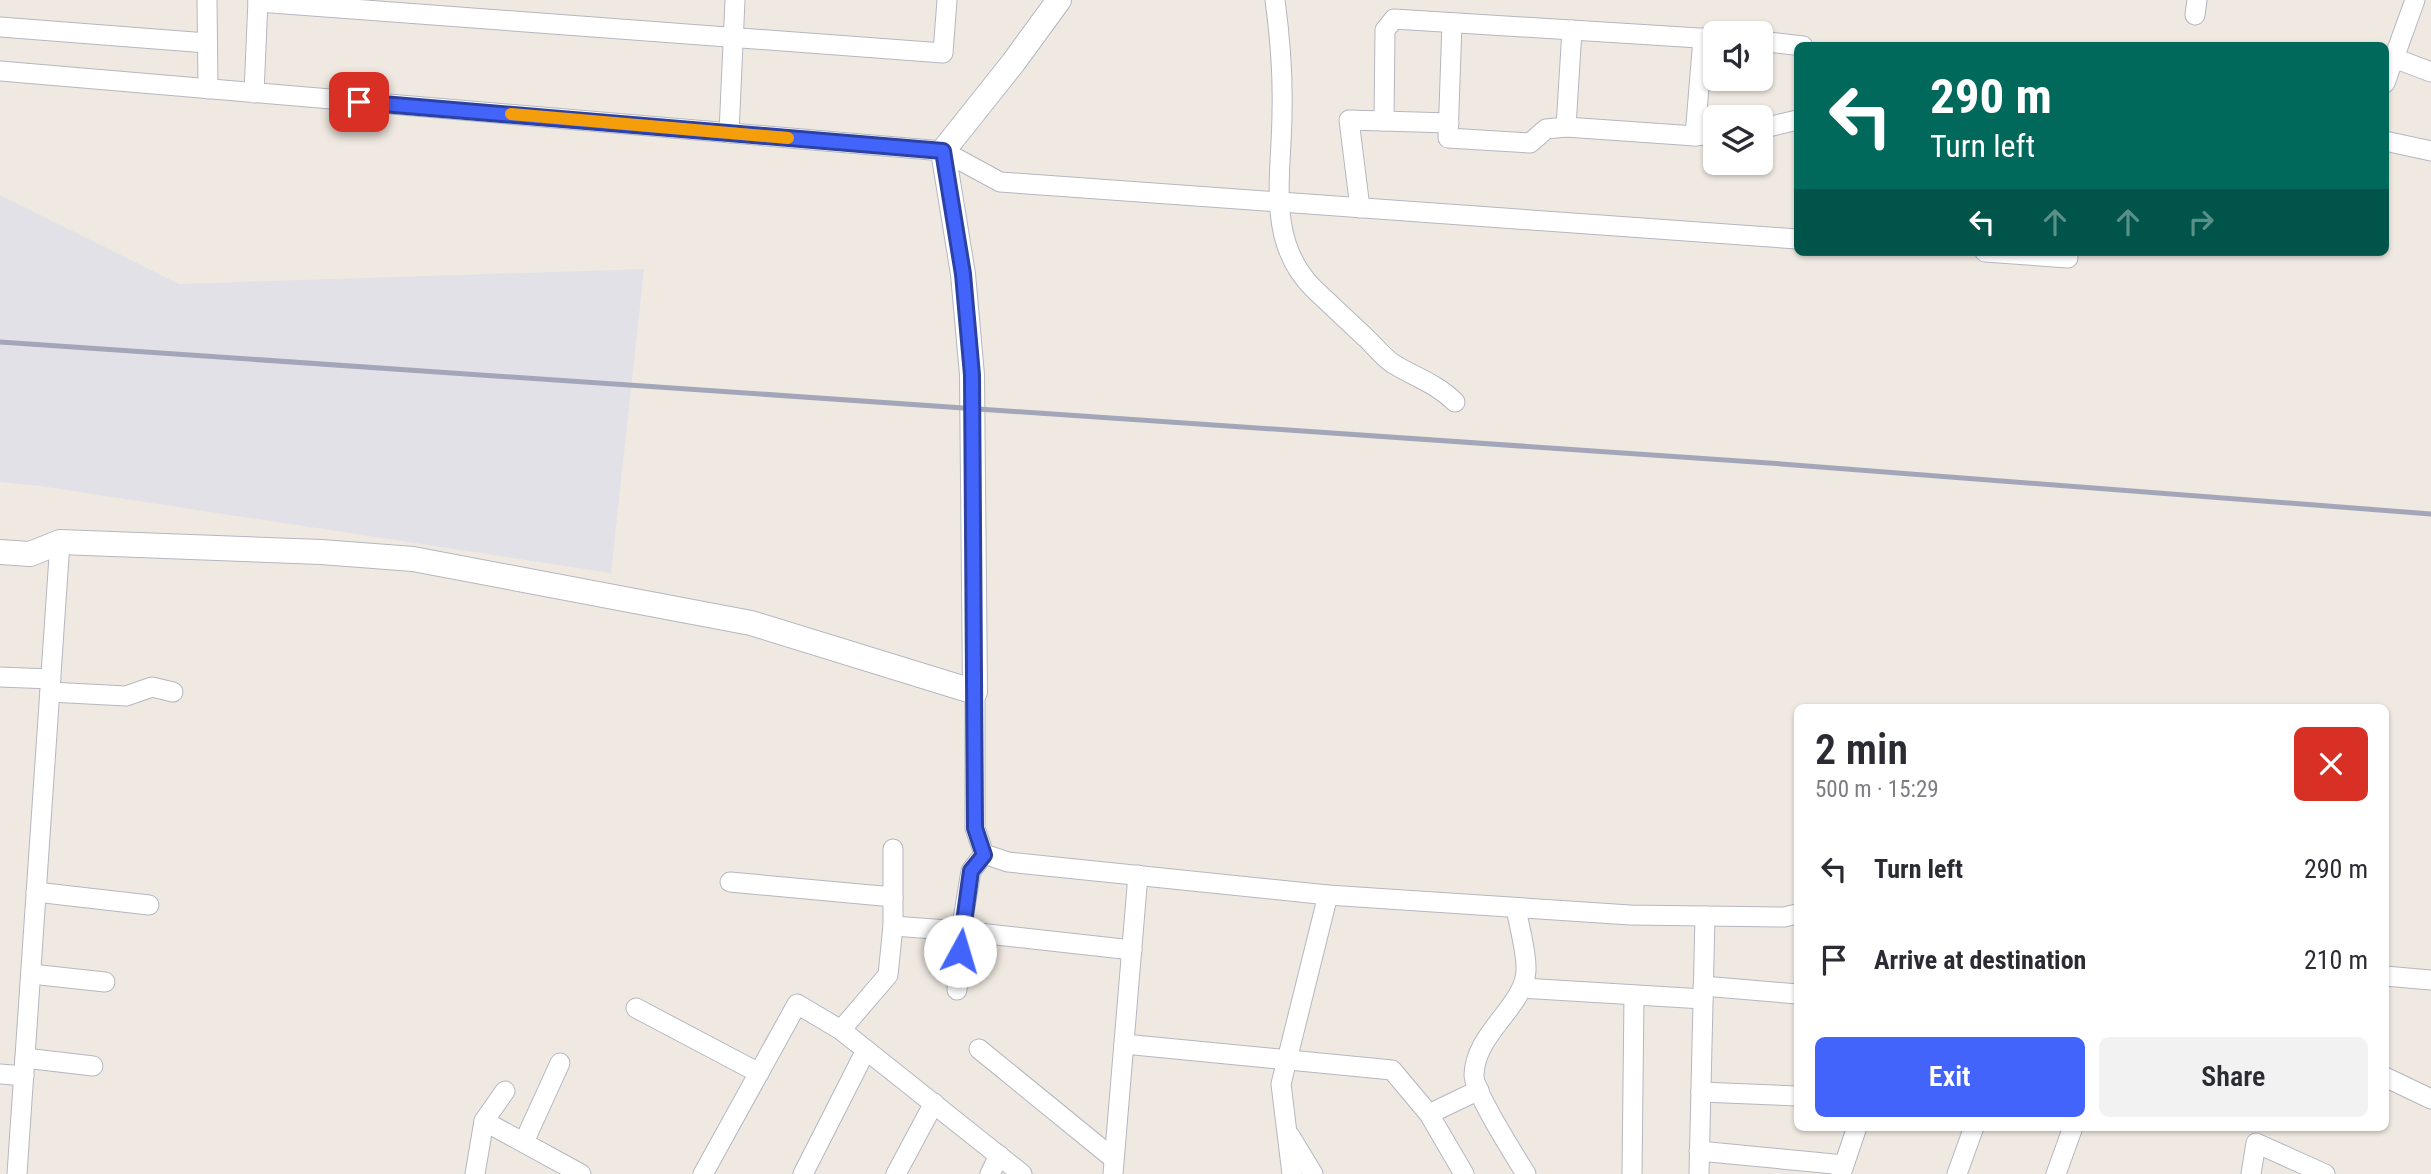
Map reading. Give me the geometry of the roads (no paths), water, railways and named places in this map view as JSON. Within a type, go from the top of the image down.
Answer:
[{"type":"street","points":[[207,0],[208,89]]},
{"type":"street","points":[[508,20],[509,0]]},
{"type":"street","points":[[729,133],[735,0]]},
{"type":"street","points":[[254,93],[258,1],[943,53],[947,0]]},
{"type":"street","points":[[984,855],[975,828],[972,375],[963,274],[943,151],[1059,0]]},
{"type":"street","points":[[1275,0],[1281,46],[1282,110],[1278,202],[1288,252],[1298,271],[1390,362],[1441,388],[1454,402]]},
{"type":"street","points":[[2389,72],[2415,0]]},
{"type":"street","points":[[1384,121],[1385,30],[1394,19],[1703,38]]},
{"type":"street","points":[[1452,23],[1448,138],[1530,143],[1546,129],[1566,127],[1703,135]]},
{"type":"street","points":[[0,27],[207,43]]},
{"type":"street","points":[[1566,127],[1572,30]]},
{"type":"street","points":[[1773,43],[1794,45]]},
{"type":"street","points":[[2394,58],[2431,72]]},
{"type":"street","points":[[0,71],[943,151],[1000,182],[1794,239]]},
{"type":"street","points":[[1360,208],[1349,120],[1449,123]]},
{"type":"street","points":[[1773,126],[1794,121]]},
{"type":"street","points":[[2389,142],[2431,151]]},
{"type":"street","points":[[2040,256],[2068,258]]},
{"type":"street","points":[[0,552],[30,554],[60,542],[321,552],[413,559],[751,623],[975,692]]},
{"type":"street","points":[[17,1174],[60,542]]},
{"type":"street","points":[[0,677],[127,696],[152,687],[173,692]]},
{"type":"street","points":[[841,1030],[888,975],[893,926],[894,849]]},
{"type":"street","points":[[984,855],[1008,862],[1328,895],[1630,915],[1784,917],[1794,915]]},
{"type":"street","points":[[957,990],[961,931],[971,871],[984,855]]},
{"type":"street","points":[[1113,1166],[1138,875]]},
{"type":"street","points":[[730,883],[893,897]]},
{"type":"street","points":[[36,892],[149,905]]},
{"type":"street","points":[[1292,1174],[1281,1084],[1328,895]]},
{"type":"street","points":[[1516,908],[1526,971],[1522,988],[1480,1047],[1474,1076],[1525,1174]]},
{"type":"street","points":[[1699,1174],[1704,916]]},
{"type":"street","points":[[893,926],[1132,950]]},
{"type":"street","points":[[31,974],[106,982]]},
{"type":"street","points":[[2389,976],[2431,980]]},
{"type":"street","points":[[1522,988],[1634,995],[1794,994]]},
{"type":"street","points":[[1632,1174],[1634,995]]},
{"type":"street","points":[[704,1174],[797,1004],[841,1030],[1022,1174]]},
{"type":"street","points":[[636,1008],[759,1073]]},
{"type":"street","points":[[1124,1044],[1392,1070],[1429,1114],[1464,1174]]},
{"type":"street","points":[[979,1049],[1113,1166]]},
{"type":"street","points":[[803,1174],[866,1050]]},
{"type":"street","points":[[524,1142],[561,1063]]},
{"type":"street","points":[[0,1074],[24,1067],[93,1066]]},
{"type":"street","points":[[2389,1079],[2431,1099]]},
{"type":"street","points":[[1429,1114],[1479,1090]]},
{"type":"street","points":[[475,1174],[484,1121],[505,1091]]},
{"type":"street","points":[[1701,1092],[1794,1096]]},
{"type":"street","points":[[896,1174],[934,1103]]},
{"type":"street","points":[[484,1121],[581,1174]]},
{"type":"street","points":[[1287,1131],[1313,1174]]},
{"type":"street","points":[[1699,1151],[1843,1170],[1856,1131]]},
{"type":"street","points":[[1957,1174],[1973,1131]]},
{"type":"street","points":[[2056,1174],[2072,1131]]},
{"type":"street","points":[[2251,1174],[2256,1143],[2325,1174]]},
{"type":"street","points":[[990,1174],[999,1155]]},
{"type":"railway","points":[[0,342],[1769,463],[2431,514]]}]
